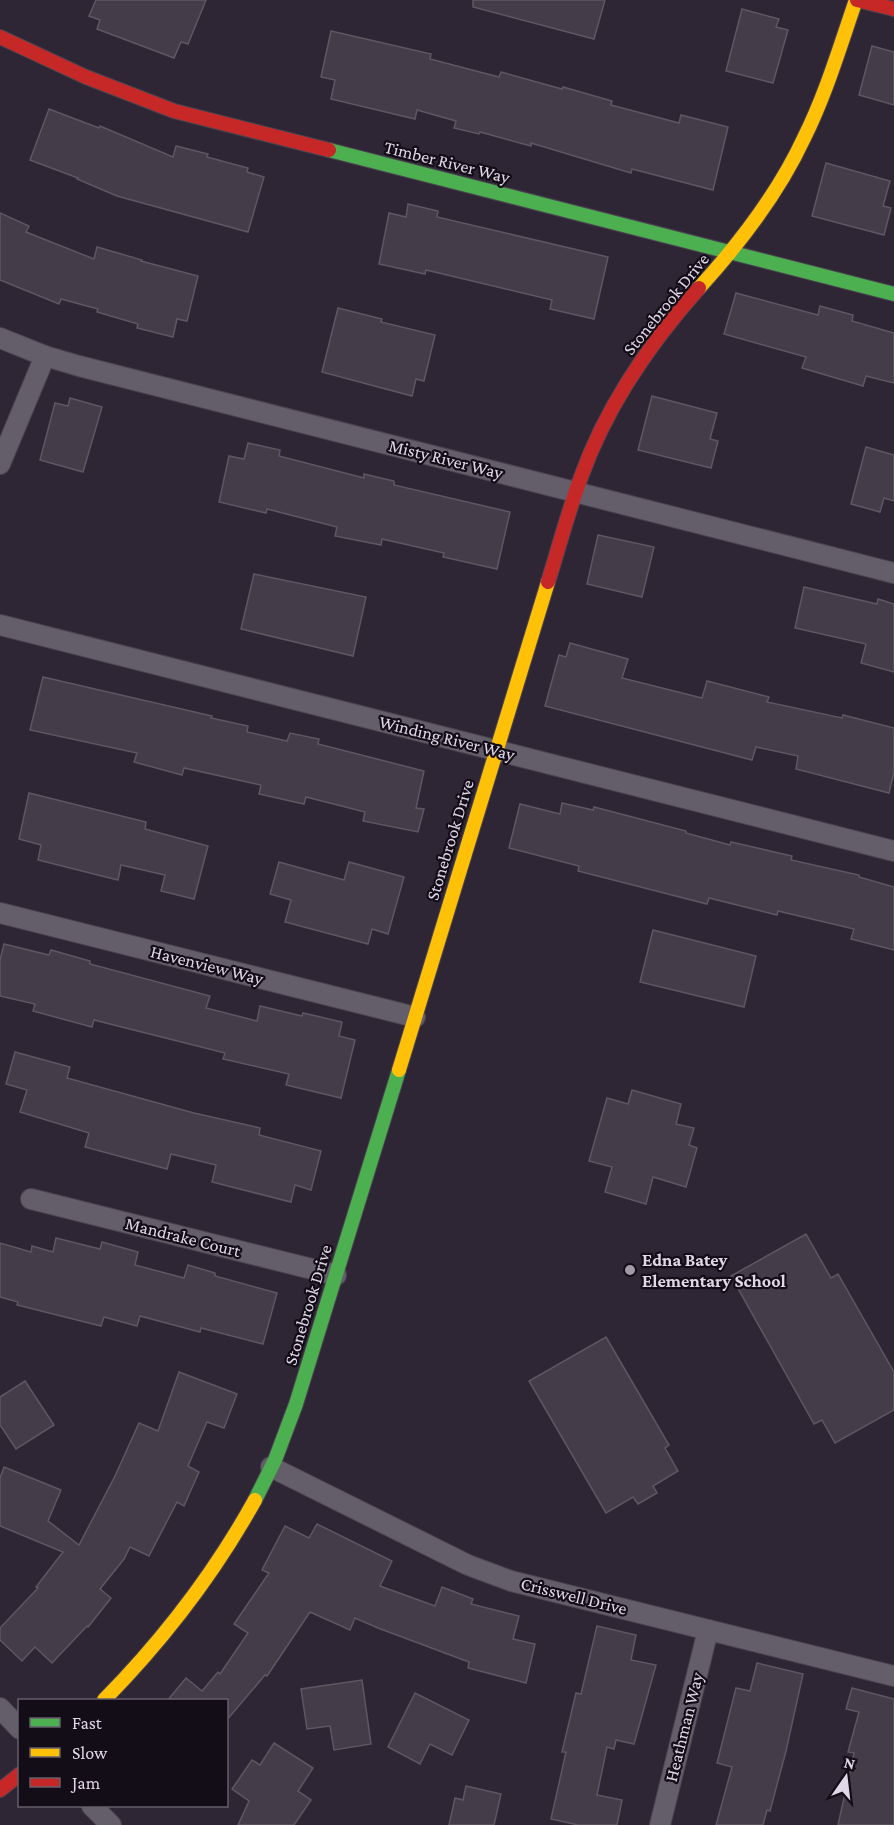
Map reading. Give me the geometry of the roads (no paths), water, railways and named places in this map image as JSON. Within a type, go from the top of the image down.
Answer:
[{"type":"street","points":[[857,0],[894,9]]},
{"type":"street","name":"Stonebrook Drive","points":[[106,1699],[168,1633],[207,1580],[242,1524],[271,1467],[296,1404],[575,492],[605,422],[629,379],[663,330],[731,253],[759,216],[790,166],[816,112],[857,0]]},
{"type":"street","name":"Timber River Way","points":[[0,37],[48,62],[117,92],[174,111],[894,294]]},
{"type":"street","name":"Misty River Way","points":[[0,338],[45,356],[894,573]]},
{"type":"street","points":[[0,464],[45,356]]},
{"type":"street","name":"Winding River Way","points":[[0,625],[894,851]]},
{"type":"street","name":"Havenview Way","points":[[0,913],[415,1017]]},
{"type":"street","name":"Mandrake Court","points":[[31,1199],[336,1275]]},
{"type":"street","name":"Crisswell Drive","points":[[271,1467],[468,1565],[511,1581],[894,1676]]},
{"type":"street","name":"Heathman Way","points":[[660,1825],[708,1630]]},
{"type":"street","points":[[0,1708],[18,1726]]},
{"type":"street","points":[[0,1790],[18,1776]]},
{"type":"street","points":[[93,1807],[111,1825]]},
{"type":"place","name":"Edna Batey Elementary School","points":[[630,1270]]}]
